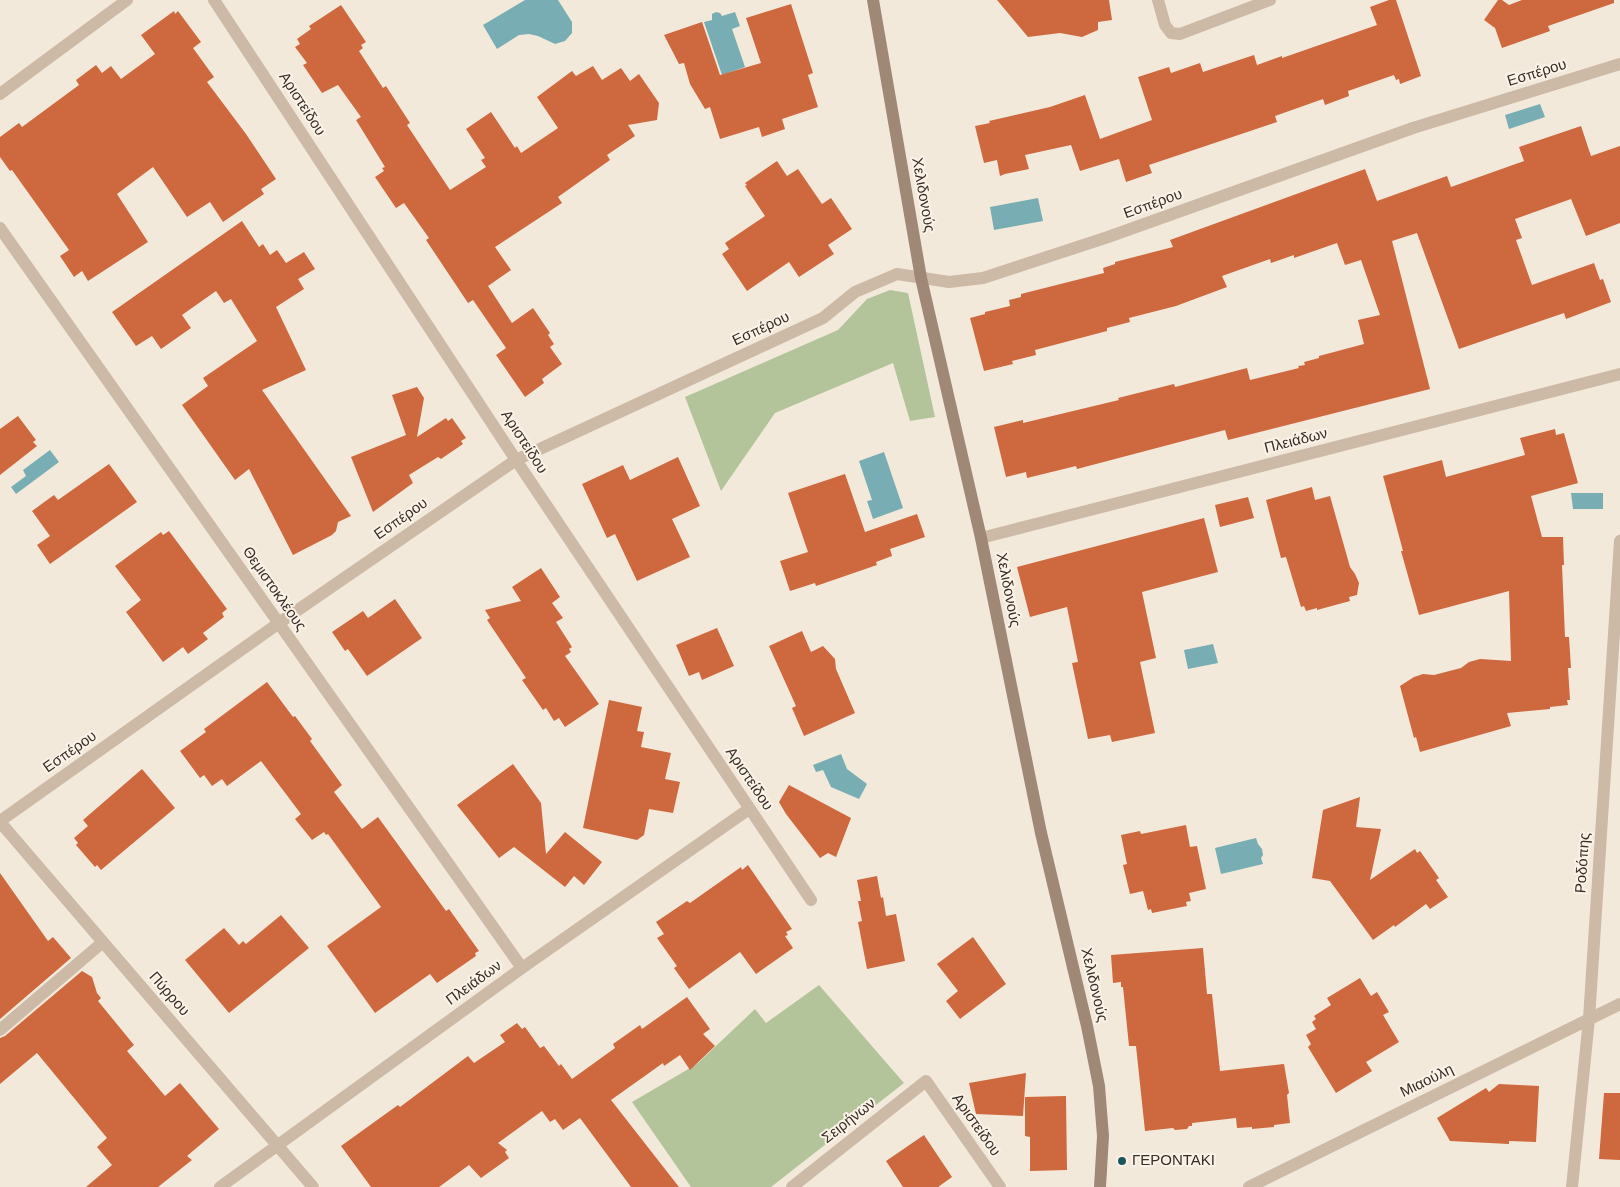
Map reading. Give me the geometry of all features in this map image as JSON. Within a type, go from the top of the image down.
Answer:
[{"type":"street","points":[[0,94],[126,0]]},
{"type":"street","name":"Αριστείδου","points":[[214,0],[516,460],[811,900]]},
{"type":"street","name":"Χελιδονούς","points":[[874,0],[921,278],[981,538],[1041,833],[1087,1026],[1099,1086],[1103,1136],[1100,1187]]},
{"type":"street","points":[[1158,0],[1165,25],[1171,33],[1180,34],[1270,0]]},
{"type":"street","name":"Εσπέρου","points":[[0,821],[279,623],[516,460],[823,318],[855,292],[897,274],[949,282],[983,278],[1108,237],[1413,128],[1620,64]]},
{"type":"street","name":"Θεμιστοκλέους","points":[[0,228],[522,968]]},
{"type":"street","name":"Πλειάδων","points":[[981,538],[1620,374]]},
{"type":"street","name":"Ροδόπης","points":[[1572,1187],[1590,1019],[1620,540]]},
{"type":"street","name":"Πλειάδων","points":[[220,1187],[522,968],[749,809]]},
{"type":"street","name":"Πύρρου","points":[[0,821],[313,1187]]},
{"type":"street","points":[[0,1030],[103,942]]},
{"type":"street","name":"Μιαούλη","points":[[1249,1187],[1620,1004]]},
{"type":"street","name":"Αριστείδου","points":[[926,1081],[1000,1187]]},
{"type":"street","name":"Σειρήνων","points":[[792,1187],[926,1081]]},
{"type":"green space","points":[[890,290],[908,293],[935,417],[910,421],[893,363],[775,413],[721,491],[685,397],[838,330],[867,299]]},
{"type":"green space","points":[[819,985],[904,1083],[771,1187],[691,1187],[632,1102],[697,1064],[755,1009],[766,1023]]},
{"type":"water","points":[[525,0],[558,0],[572,22],[572,33],[565,41],[555,44],[538,36],[529,34],[519,35],[497,49],[483,25]]},
{"type":"water","points":[[716,12],[722,16],[735,12],[740,26],[732,29],[745,67],[722,75],[704,22],[712,20],[712,14]]},
{"type":"water","points":[[1540,104],[1545,117],[1509,129],[1505,115]]},
{"type":"water","points":[[1038,198],[1043,221],[994,230],[990,207]]},
{"type":"water","points":[[50,450],[59,462],[16,494],[11,487],[26,476],[23,470]]},
{"type":"water","points":[[884,452],[903,508],[873,519],[867,501],[872,500],[859,461]]},
{"type":"water","points":[[1571,493],[1603,493],[1603,509],[1573,509]]},
{"type":"water","points":[[1213,644],[1218,663],[1188,669],[1184,650]]},
{"type":"water","points":[[841,754],[847,769],[867,784],[859,799],[831,787],[823,770],[816,772],[813,765]]},
{"type":"water","points":[[1256,838],[1262,849],[1263,855],[1261,858],[1263,864],[1221,874],[1215,848]]},
{"type":"building","points":[[997,0],[1109,0],[1112,20],[1098,22],[1098,30],[1082,37],[1060,33],[1028,37]]},
{"type":"building","points":[[1389,0],[1396,0],[1421,76],[1400,84],[1399,79],[1396,80],[1394,75],[1348,91],[1349,96],[1325,105],[1323,99],[1275,116],[1277,122],[1149,165],[1152,173],[1126,182],[1119,159],[1080,171],[1071,145],[1025,155],[1029,169],[1000,176],[997,160],[984,163],[975,126],[1050,107],[1085,95],[1100,139],[1152,120],[1138,77],[1169,67],[1171,73],[1200,63],[1203,72],[1254,55],[1257,65],[1282,56],[1282,58],[1377,25],[1370,7]]},
{"type":"building","points":[[1498,0],[1502,0],[1509,5],[1522,0],[1614,0],[1614,3],[1548,26],[1550,31],[1502,48],[1495,28],[1484,20]]},
{"type":"building","points":[[791,4],[813,73],[808,75],[818,107],[782,119],[785,129],[762,137],[759,127],[720,139],[710,107],[705,109],[690,84],[684,63],[679,64],[664,35],[702,22],[720,75],[761,63],[746,18]]},
{"type":"building","points":[[341,5],[366,42],[361,45],[363,48],[359,51],[383,88],[386,86],[410,123],[407,125],[450,190],[486,167],[481,160],[485,158],[466,129],[491,112],[515,148],[517,146],[521,153],[558,128],[537,97],[572,71],[576,76],[593,66],[602,80],[621,68],[630,81],[639,74],[659,103],[657,120],[628,125],[635,136],[607,155],[610,160],[558,197],[562,203],[495,247],[511,270],[488,286],[512,323],[533,308],[550,333],[548,335],[554,344],[550,347],[562,364],[542,379],[544,383],[525,397],[496,355],[506,348],[473,300],[468,303],[426,240],[429,238],[404,203],[396,208],[375,177],[384,171],[382,168],[385,167],[356,120],[361,117],[338,85],[322,93],[303,65],[307,63],[295,47],[300,44],[297,39],[311,29],[309,26]]},
{"type":"building","points":[[174,11],[175,14],[178,11],[201,42],[193,48],[214,77],[207,82],[246,134],[276,179],[261,189],[264,194],[223,222],[210,202],[187,217],[153,167],[117,194],[148,242],[88,281],[82,271],[74,277],[60,256],[69,250],[12,170],[10,171],[0,157],[0,137],[19,123],[22,127],[79,85],[76,80],[96,65],[102,73],[111,66],[121,79],[155,54],[141,35]]},
{"type":"building","points":[[1581,126],[1591,156],[1620,146],[1620,223],[1586,236],[1571,199],[1515,219],[1522,238],[1516,240],[1532,285],[1594,263],[1600,280],[1603,279],[1611,302],[1566,319],[1564,313],[1459,349],[1417,233],[1392,241],[1430,389],[1228,440],[1225,430],[1077,469],[1076,466],[1027,478],[1026,472],[1006,477],[994,427],[1023,420],[1023,423],[1119,400],[1118,398],[1174,384],[1175,387],[1247,368],[1250,380],[1299,368],[1298,366],[1305,365],[1304,362],[1319,358],[1319,356],[1364,344],[1358,320],[1380,315],[1361,260],[1345,265],[1337,243],[1294,258],[1294,255],[1271,263],[1270,259],[1222,276],[1227,287],[1176,306],[1129,318],[1130,322],[1107,328],[1107,331],[1035,350],[1036,355],[1012,361],[1013,364],[984,371],[970,318],[1010,306],[1009,300],[1021,297],[1021,294],[1104,273],[1103,268],[1115,264],[1115,262],[1173,247],[1170,240],[1365,169],[1377,201],[1447,176],[1451,187],[1524,161],[1519,147]]},
{"type":"building","points":[[777,161],[787,176],[798,169],[822,204],[831,198],[852,229],[828,245],[834,254],[799,277],[789,262],[747,291],[722,254],[729,249],[725,243],[765,216],[745,186],[747,185],[745,183]]},
{"type":"building","points":[[242,221],[259,247],[263,244],[270,255],[277,250],[286,263],[304,252],[315,269],[298,279],[304,289],[276,307],[306,370],[262,390],[351,516],[338,522],[336,531],[332,535],[293,555],[249,469],[235,480],[182,405],[208,386],[203,378],[257,341],[231,299],[224,303],[216,291],[182,315],[191,328],[161,349],[152,336],[136,346],[112,312]]},
{"type":"building","points":[[417,387],[424,398],[417,437],[446,418],[448,421],[452,418],[466,438],[461,441],[463,444],[441,459],[438,457],[409,475],[413,483],[373,512],[351,457],[406,435],[392,395]]},
{"type":"building","points":[[18,416],[36,440],[33,442],[37,446],[0,475],[0,429]]},
{"type":"building","points":[[1555,429],[1556,435],[1564,433],[1578,483],[1531,496],[1542,537],[1563,537],[1564,565],[1562,565],[1565,637],[1569,637],[1571,668],[1568,668],[1570,700],[1567,700],[1568,705],[1550,707],[1550,709],[1507,713],[1511,726],[1420,752],[1416,737],[1414,738],[1400,686],[1414,677],[1423,674],[1434,675],[1461,668],[1469,662],[1480,659],[1511,661],[1509,591],[1419,615],[1383,476],[1442,460],[1446,477],[1525,455],[1520,438]]},
{"type":"building","points":[[678,457],[700,506],[672,519],[690,557],[637,581],[615,534],[607,538],[582,484],[623,465],[630,480]]},
{"type":"building","points":[[109,464],[137,502],[50,564],[37,545],[50,536],[32,511],[54,495],[58,500]]},
{"type":"building","points":[[845,474],[865,532],[917,514],[925,537],[890,549],[892,556],[876,562],[877,565],[816,586],[815,583],[790,591],[780,561],[808,552],[788,493]]},
{"type":"building","points":[[1312,487],[1315,500],[1330,496],[1350,567],[1359,583],[1357,595],[1349,597],[1350,601],[1306,611],[1304,606],[1301,607],[1286,557],[1281,558],[1266,500]]},
{"type":"building","points":[[1248,497],[1254,518],[1220,527],[1215,505]]},
{"type":"building","points":[[1204,518],[1218,572],[1142,592],[1156,658],[1140,662],[1155,733],[1112,742],[1110,735],[1088,739],[1072,663],[1078,662],[1067,607],[1030,617],[1017,567]]},
{"type":"building","points":[[169,531],[227,609],[222,613],[224,617],[203,633],[208,639],[188,654],[183,647],[163,662],[126,612],[141,600],[115,566],[161,532],[163,535]]},
{"type":"building","points":[[541,568],[560,597],[552,603],[563,618],[556,622],[572,647],[569,649],[571,652],[565,656],[599,704],[565,727],[559,718],[554,721],[546,708],[543,710],[522,680],[526,678],[487,620],[490,618],[485,610],[521,601],[512,587]]},
{"type":"building","points":[[395,599],[422,638],[367,676],[348,649],[345,651],[332,632],[363,611],[368,618]]},
{"type":"building","points":[[717,628],[734,666],[702,680],[699,672],[689,676],[676,645]]},
{"type":"building","points":[[802,631],[811,652],[823,646],[835,659],[836,669],[855,713],[804,736],[792,708],[796,706],[769,646]]},
{"type":"building","points":[[267,682],[312,739],[310,741],[342,785],[334,792],[362,829],[378,817],[446,911],[449,909],[479,951],[475,953],[476,956],[437,983],[430,974],[375,1013],[327,946],[381,907],[328,834],[326,835],[324,832],[312,840],[295,819],[301,814],[261,761],[227,786],[222,779],[212,786],[204,775],[200,778],[180,751],[206,732],[204,729]]},
{"type":"building","points":[[609,700],[642,707],[637,731],[644,732],[641,747],[671,753],[665,779],[680,782],[673,813],[649,809],[644,835],[637,840],[583,828]]},
{"type":"building","points":[[513,764],[541,803],[546,854],[565,832],[602,862],[584,885],[574,876],[565,887],[514,847],[499,858],[457,805]]},
{"type":"building","points":[[142,769],[175,808],[101,870],[97,865],[95,867],[76,845],[78,843],[74,838],[88,826],[83,820]]},
{"type":"building","points":[[789,785],[851,818],[836,857],[828,853],[820,858],[786,814],[779,802]]},
{"type":"building","points":[[1360,797],[1356,827],[1381,829],[1370,880],[1415,849],[1417,853],[1420,851],[1439,878],[1436,880],[1448,897],[1430,909],[1426,904],[1395,927],[1394,925],[1373,940],[1330,881],[1312,878],[1323,810]]},
{"type":"building","points":[[1186,825],[1190,847],[1197,846],[1206,889],[1189,893],[1191,901],[1186,902],[1187,906],[1152,913],[1151,909],[1148,910],[1143,891],[1130,894],[1123,865],[1127,864],[1121,835],[1140,831],[1141,834]]},
{"type":"building","points":[[748,865],[792,929],[786,932],[788,935],[785,936],[793,948],[756,974],[740,952],[689,989],[674,968],[677,966],[657,938],[664,934],[656,922],[687,901],[690,903],[741,867],[742,870]]},
{"type":"building","points":[[0,873],[48,941],[53,937],[71,958],[0,1019]]},
{"type":"building","points":[[877,876],[886,916],[896,914],[905,961],[867,969],[858,922],[862,921],[858,901],[861,901],[857,880]]},
{"type":"building","points":[[281,915],[309,948],[229,1013],[185,960],[224,928],[239,945],[243,941],[246,944]]},
{"type":"building","points":[[973,937],[1006,984],[960,1019],[946,1001],[958,991],[937,964]]},
{"type":"building","points":[[1203,948],[1207,994],[1212,994],[1220,1071],[1284,1064],[1289,1093],[1287,1095],[1290,1123],[1274,1125],[1274,1127],[1237,1128],[1236,1118],[1192,1123],[1192,1126],[1189,1126],[1187,1129],[1175,1130],[1173,1128],[1145,1131],[1136,1046],[1129,1046],[1123,987],[1121,987],[1121,982],[1113,983],[1111,955]]},
{"type":"building","points":[[82,971],[92,977],[97,993],[101,998],[98,1001],[134,1045],[127,1051],[165,1096],[180,1083],[219,1129],[187,1156],[192,1160],[158,1187],[86,1187],[112,1165],[97,1147],[107,1138],[37,1053],[0,1084],[0,1038],[5,1036]]},
{"type":"building","points":[[1360,978],[1371,996],[1377,992],[1389,1012],[1383,1015],[1399,1042],[1366,1062],[1372,1071],[1336,1093],[1308,1047],[1311,1044],[1306,1035],[1316,1029],[1312,1022],[1316,1019],[1314,1016],[1331,1005],[1327,998]]},
{"type":"building","points":[[687,997],[710,1029],[703,1034],[715,1046],[690,1070],[680,1055],[664,1066],[663,1063],[611,1100],[679,1187],[631,1187],[580,1118],[563,1130],[555,1119],[550,1122],[542,1111],[498,1143],[507,1150],[505,1152],[509,1158],[481,1178],[469,1165],[439,1187],[371,1187],[341,1146],[398,1105],[400,1107],[468,1056],[474,1063],[505,1042],[500,1035],[517,1023],[522,1029],[525,1027],[540,1048],[544,1046],[559,1066],[561,1064],[572,1079],[615,1048],[613,1044],[640,1025],[642,1029]]},
{"type":"building","points":[[1026,1073],[1023,1116],[976,1114],[969,1083]]},
{"type":"building","points":[[1499,1084],[1539,1086],[1536,1142],[1509,1141],[1509,1144],[1450,1141],[1437,1118],[1486,1088],[1489,1092]]},
{"type":"building","points":[[1604,1093],[1620,1093],[1620,1160],[1599,1159]]},
{"type":"building","points":[[1066,1096],[1067,1170],[1030,1171],[1030,1137],[1025,1136],[1025,1097]]},
{"type":"building","points":[[924,1135],[952,1177],[938,1187],[903,1187],[886,1161]]},
{"type":"place","name":"ΓΕΡΟΝΤΑΚΙ","points":[[1122,1161]]}]
